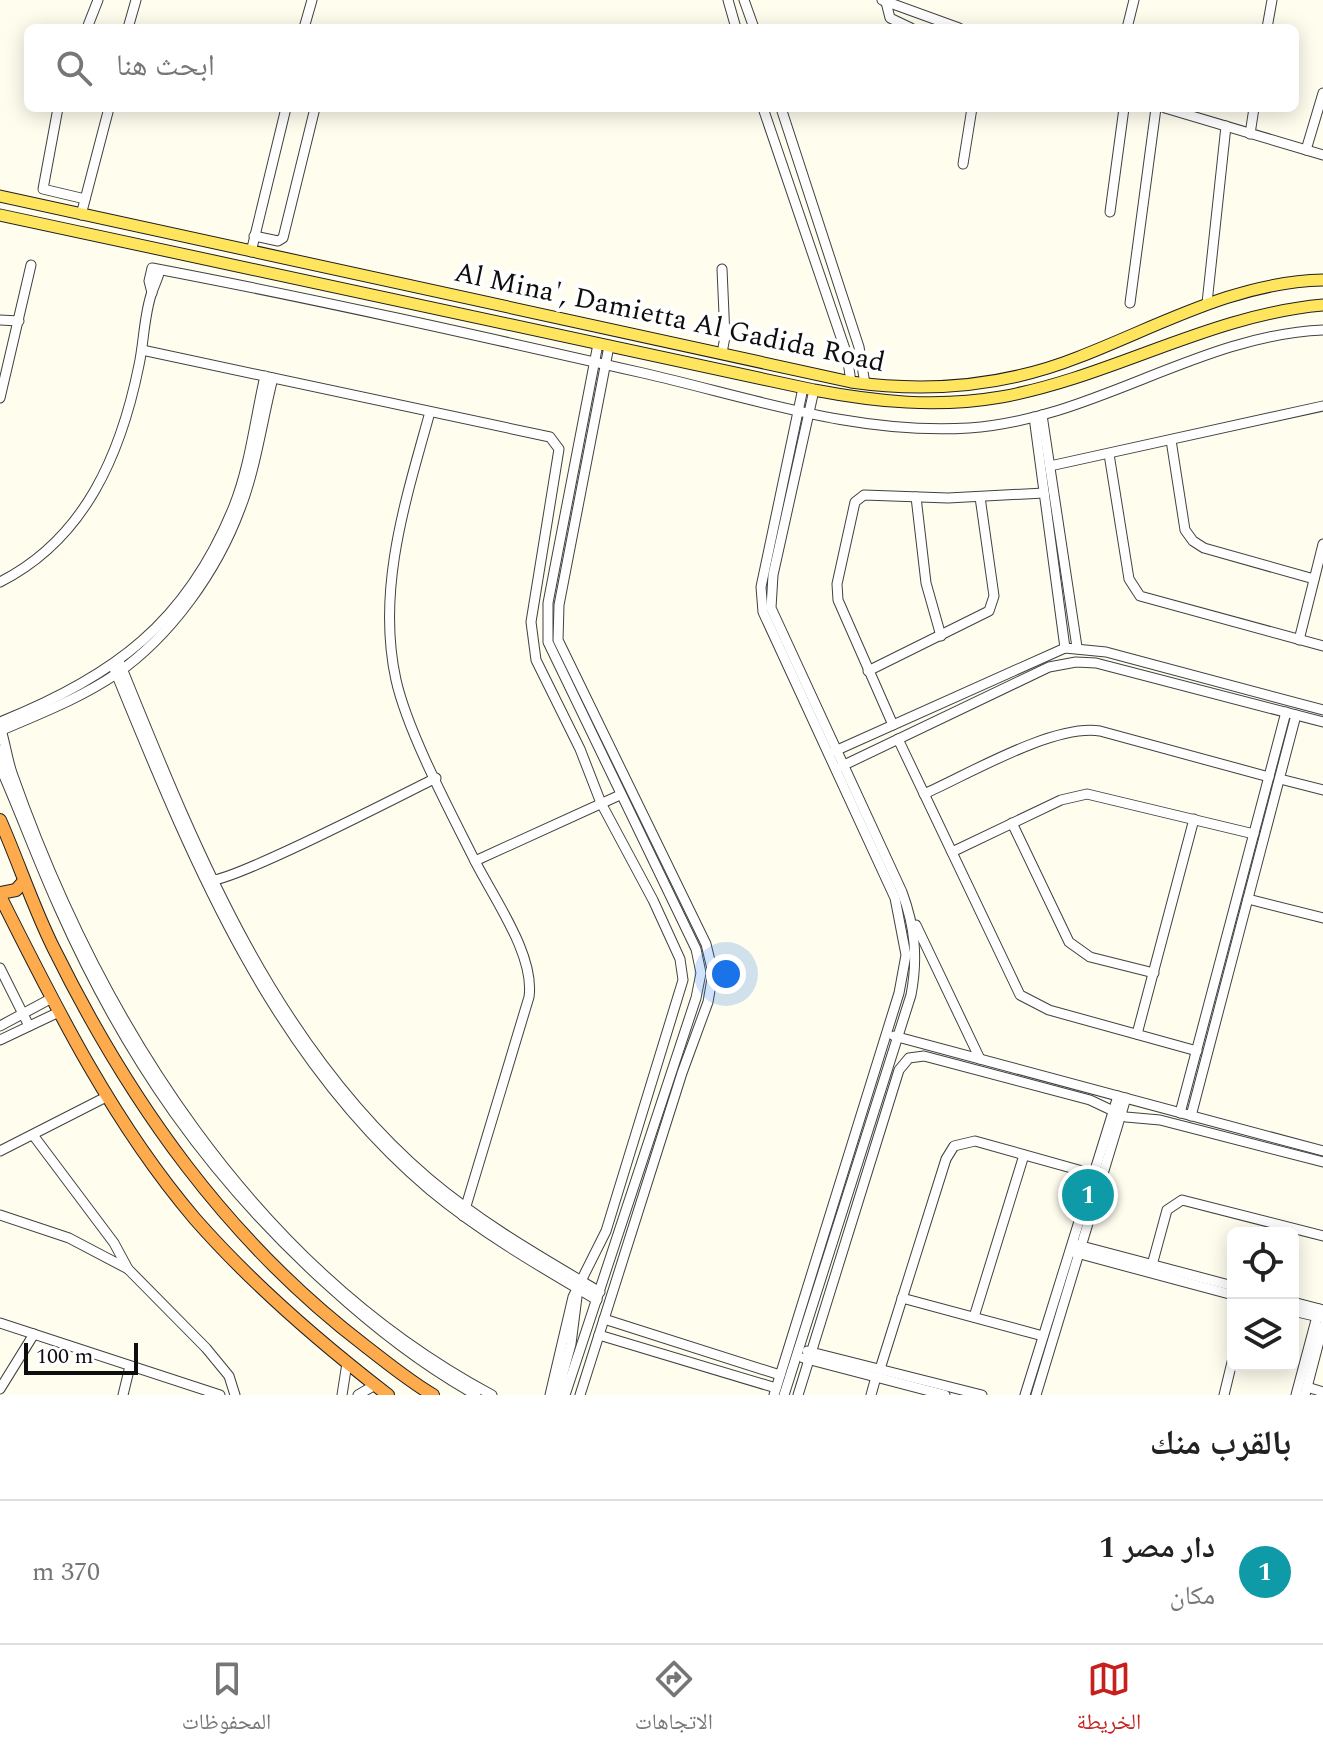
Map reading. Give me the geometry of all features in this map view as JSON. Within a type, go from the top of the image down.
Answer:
[{"type":"highway","points":[[0,820],[34,905],[123,1078],[210,1199],[270,1262],[335,1323],[433,1395]]},
{"type":"highway","points":[[24,881],[16,890],[0,894],[10,916],[59,1012],[108,1096],[156,1169],[203,1228],[275,1303],[388,1395]]},
{"type":"highway","points":[[10,916],[22,905],[34,905]]},
{"type":"main road","name":"Al Mina', Damietta Al Gadida Road","points":[[0,196],[851,382],[928,388],[1005,379],[1078,358],[1207,303],[1249,290],[1323,280]]},
{"type":"main road","name":"Al Mina', Damietta Al Gadida Road","points":[[0,215],[808,389],[888,402],[927,404],[1004,396],[1082,374],[1230,321],[1287,308],[1323,305]]},
{"type":"main road","points":[[505,324],[511,318],[509,308]]},
{"type":"main road","points":[[521,327],[519,318],[524,311]]},
{"type":"street","points":[[89,24],[98,0]]},
{"type":"street","points":[[129,24],[136,0]]},
{"type":"street","points":[[305,24],[312,0]]},
{"type":"street","points":[[728,0],[735,24]]},
{"type":"street","points":[[744,0],[753,24]]},
{"type":"street","points":[[1128,24],[1134,0]]},
{"type":"street","points":[[1268,24],[1272,0]]},
{"type":"street","points":[[884,1],[945,24]]},
{"type":"street","points":[[884,1],[890,18],[903,24]]},
{"type":"street","points":[[1306,150],[1323,93]]},
{"type":"street","points":[[57,112],[43,189],[85,199]]},
{"type":"street","points":[[81,215],[108,112]]},
{"type":"street","points":[[251,252],[285,112]]},
{"type":"street","points":[[254,236],[278,241],[283,238],[314,112]]},
{"type":"street","points":[[764,112],[847,355],[851,382]]},
{"type":"street","points":[[782,112],[859,347],[865,384]]},
{"type":"street","points":[[963,164],[971,112]]},
{"type":"street","points":[[1110,212],[1123,112]]},
{"type":"street","points":[[1130,303],[1155,112]]},
{"type":"street","points":[[1179,112],[1323,155]]},
{"type":"street","points":[[1250,134],[1253,112]]},
{"type":"street","points":[[1207,303],[1226,126]]},
{"type":"street","points":[[0,398],[31,265]]},
{"type":"street","points":[[722,269],[725,337],[722,353]]},
{"type":"street","points":[[0,582],[52,547],[87,505],[116,447],[160,270],[601,364],[858,425],[916,429],[972,428],[1038,416],[1237,346],[1279,335],[1323,330]]},
{"type":"street","points":[[0,320],[19,321]]},
{"type":"street","points":[[580,1395],[708,1002],[713,973],[706,944],[558,640],[557,617],[604,345]]},
{"type":"street","points":[[142,350],[550,437],[557,444],[560,454],[531,622],[531,641],[599,799],[659,911],[680,959],[683,980],[606,1231],[573,1297],[550,1395]]},
{"type":"street","points":[[565,1395],[670,1069],[696,998],[701,973],[696,949],[551,655],[546,629],[565,509],[601,364]]},
{"type":"street","points":[[269,377],[237,496],[211,555],[172,610],[118,668],[0,727],[11,771],[89,955],[150,1063],[217,1160],[262,1213],[381,1322],[435,1362],[492,1395]]},
{"type":"street","points":[[808,389],[761,600],[766,624],[835,751],[980,1059]]},
{"type":"street","points":[[1050,466],[1323,406]]},
{"type":"street","points":[[430,412],[398,535],[389,620],[399,690],[475,861],[524,956],[530,987],[463,1211]]},
{"type":"street","points":[[1038,416],[1050,466],[1077,647]]},
{"type":"street","points":[[1038,416],[1044,493],[1065,648]]},
{"type":"street","points":[[1171,440],[1185,530],[1193,541],[1204,548],[1314,579]]},
{"type":"street","points":[[1109,454],[1129,579],[1140,596],[1323,646]]},
{"type":"street","points":[[893,725],[841,611],[837,592],[855,502],[864,495],[980,497],[1044,493]]},
{"type":"street","points":[[916,497],[926,583],[941,636]]},
{"type":"street","points":[[868,671],[986,614],[994,601],[980,497]]},
{"type":"street","points":[[1299,640],[1323,544]]},
{"type":"street","points":[[835,751],[1065,648],[1106,652],[1323,710]]},
{"type":"street","points":[[842,766],[1049,667],[1076,662],[1106,666],[1323,722]]},
{"type":"street","points":[[118,668],[208,881],[291,1022],[381,1133],[463,1211],[503,1244],[599,1296]]},
{"type":"street","points":[[778,1393],[797,1352],[892,1035],[904,975],[901,916],[811,711]]},
{"type":"street","points":[[1191,1116],[1248,899],[1291,714]]},
{"type":"street","points":[[924,794],[1056,735],[1082,729],[1100,731],[1323,790]]},
{"type":"street","points":[[898,739],[1020,995],[1041,1008],[1197,1051]]},
{"type":"street","points":[[0,750],[4,776],[73,938],[127,1040],[194,1142],[257,1219],[357,1311],[431,1368],[476,1395]]},
{"type":"street","points":[[208,881],[436,778]]},
{"type":"street","points":[[1180,1113],[1254,834],[1274,778]]},
{"type":"street","points":[[475,861],[618,791]]},
{"type":"street","points":[[952,852],[1069,797],[1087,794],[1254,834]]},
{"type":"street","points":[[1137,1034],[1194,819]]},
{"type":"street","points":[[1012,823],[1069,942],[1090,957],[1154,973]]},
{"type":"street","points":[[1248,899],[1323,917]]},
{"type":"street","points":[[778,1393],[780,1375],[915,974],[915,943],[909,912]]},
{"type":"street","points":[[0,968],[29,1026]]},
{"type":"street","points":[[0,1026],[52,998]]},
{"type":"street","points":[[0,1040],[59,1012]]},
{"type":"street","points":[[892,1035],[1323,1151]]},
{"type":"street","points":[[798,1395],[897,1077],[909,1058],[924,1056],[1082,1098],[1117,1114],[1160,1120],[1323,1162]]},
{"type":"street","points":[[0,1151],[108,1096]]},
{"type":"street","points":[[1025,1395],[1122,1097]]},
{"type":"street","points":[[1036,1395],[1093,1174],[1117,1114]]},
{"type":"street","points":[[33,1135],[114,1243],[128,1269],[206,1348],[229,1376],[235,1395]]},
{"type":"street","points":[[871,1395],[946,1159],[954,1146],[969,1140],[1093,1174]]},
{"type":"street","points":[[974,1317],[1024,1155]]},
{"type":"street","points":[[1152,1265],[1167,1210],[1182,1200],[1323,1236]]},
{"type":"street","points":[[0,1215],[69,1238],[128,1269]]},
{"type":"street","points":[[1074,1248],[1227,1284]]},
{"type":"street","points":[[1074,1248],[1227,1293]]},
{"type":"street","points":[[609,1266],[620,1269]]},
{"type":"street","points":[[557,1395],[571,1344],[580,1285]]},
{"type":"street","points":[[902,1298],[1043,1336]]},
{"type":"street","points":[[1299,1305],[1321,1316]]},
{"type":"street","points":[[1299,1312],[1321,1316]]},
{"type":"street","points":[[1321,1316],[1306,1391],[1323,1392]]},
{"type":"street","points":[[1296,1395],[1321,1316]]},
{"type":"street","points":[[604,1319],[780,1375]]},
{"type":"street","points":[[0,1323],[220,1395]]},
{"type":"street","points":[[0,1389],[34,1334]]},
{"type":"street","points":[[584,1340],[597,1340],[778,1393]]},
{"type":"street","points":[[797,1352],[982,1395]]},
{"type":"street","points":[[342,1395],[347,1363]]},
{"type":"street","points":[[123,1395],[130,1366]]},
{"type":"street","points":[[1224,1395],[1230,1371]]},
{"type":"street","points":[[878,1373],[945,1395]]},
{"type":"street","points":[[358,1395],[375,1385]]},
{"type":"place","name":"دار مصر 1","points":[[1088,1195]]}]
